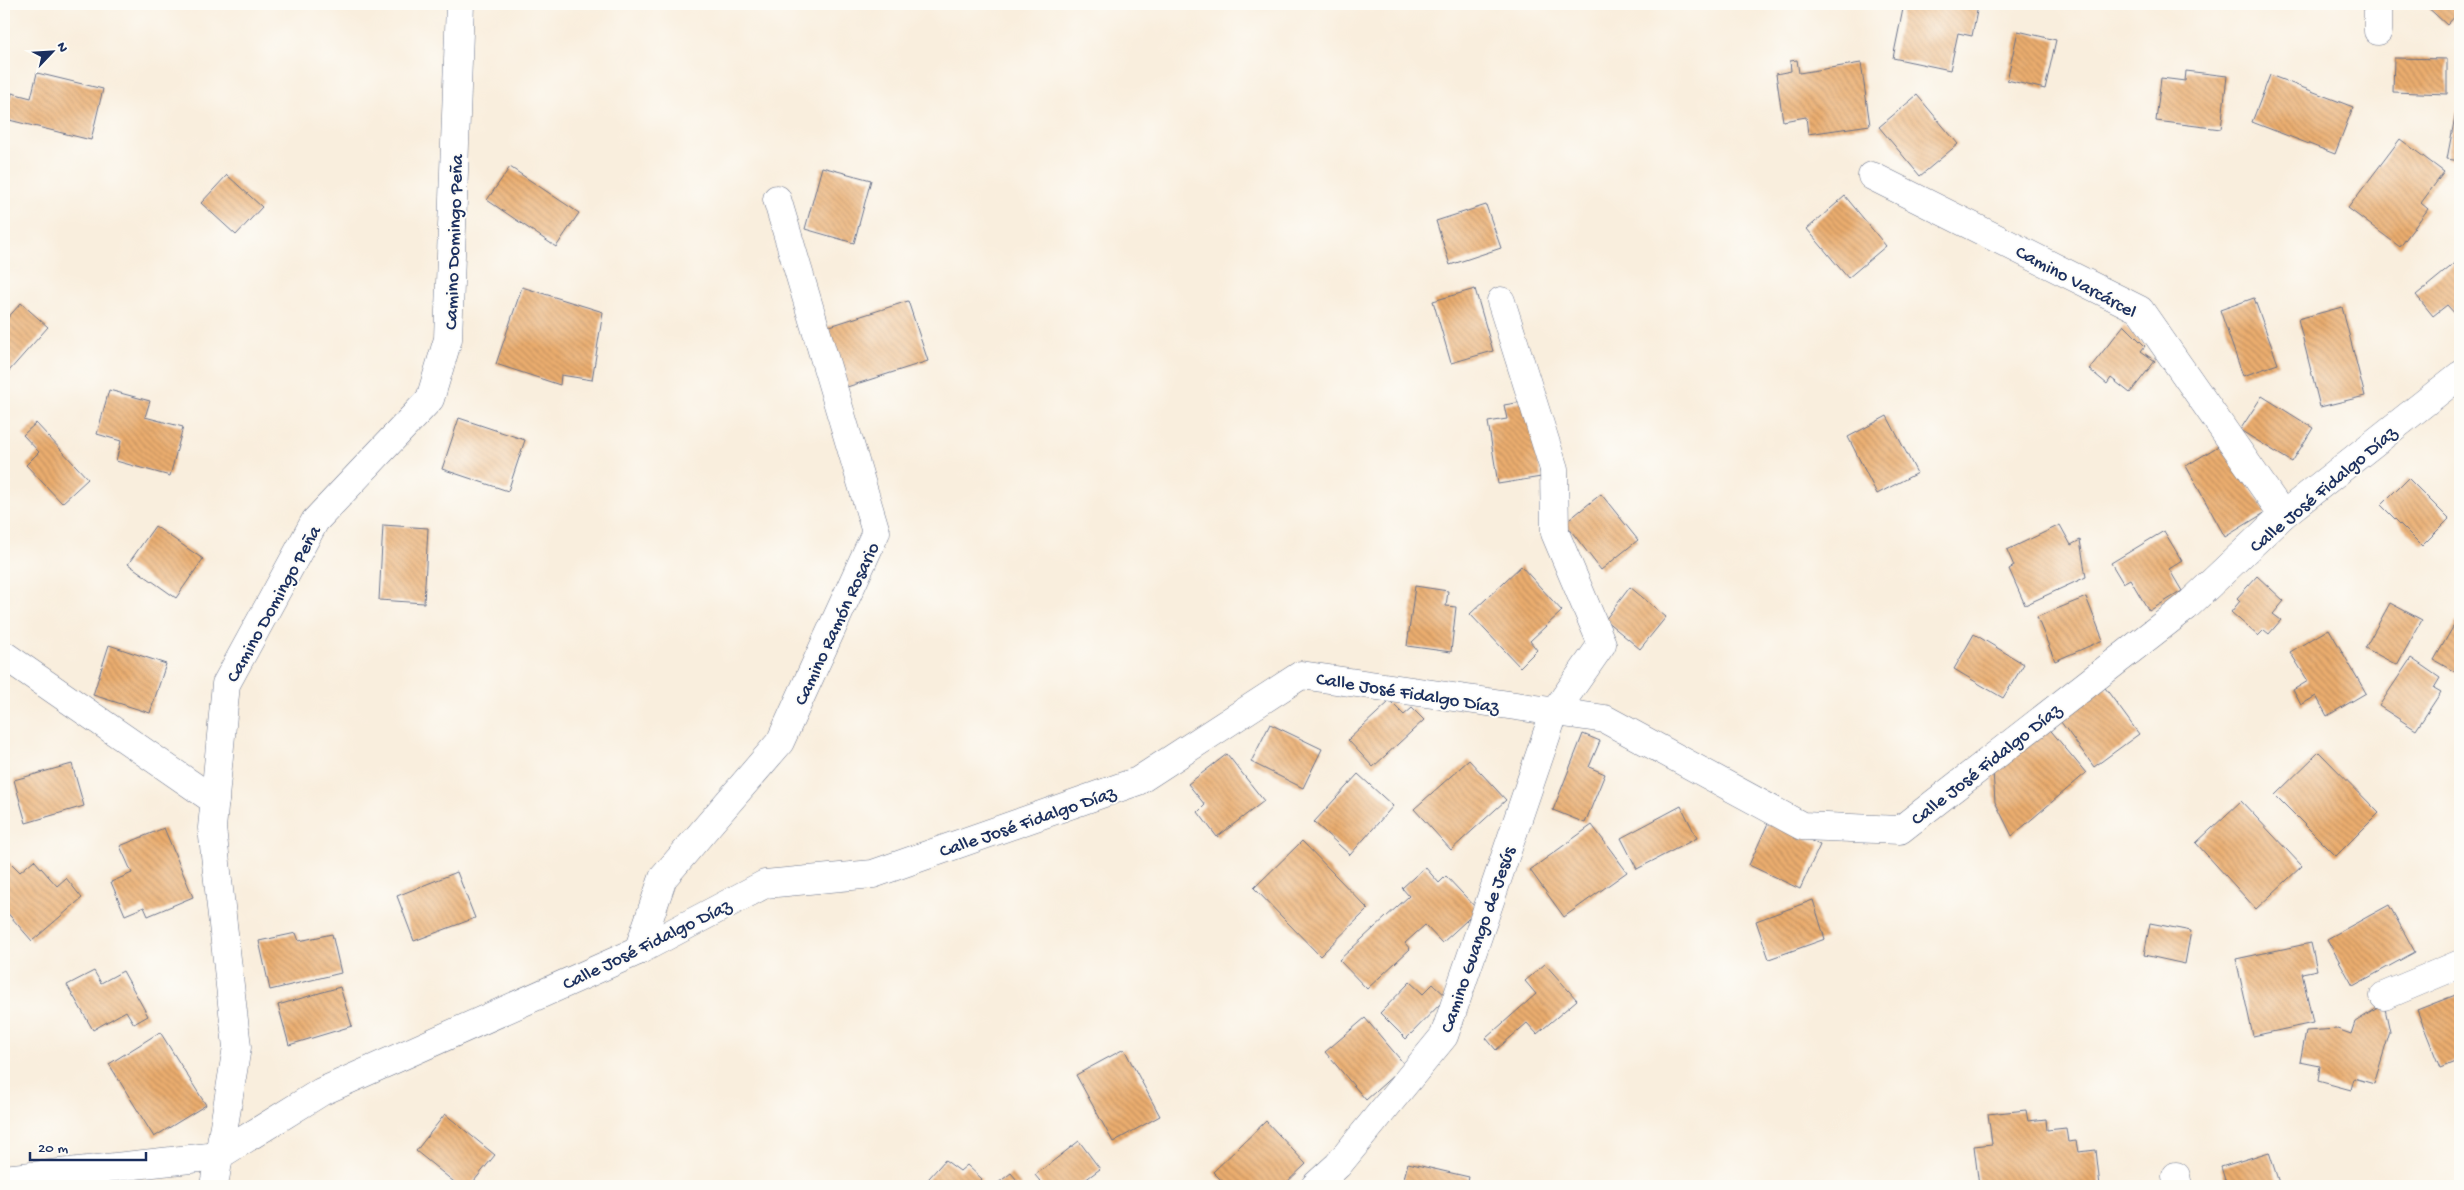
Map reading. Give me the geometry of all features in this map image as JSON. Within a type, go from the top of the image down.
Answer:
[{"type":"street","name":"Camino Domingo Peña","points":[[214,1186],[237,1047],[212,828],[226,684],[315,521],[430,399],[448,339],[460,4]]},
{"type":"street","points":[[2378,4],[2378,31]]},
{"type":"street","name":"Camino Varcárcel","points":[[1872,176],[2140,310],[2284,515]]},
{"type":"street","name":"Camino Ramón Rosario","points":[[638,951],[662,878],[780,742],[876,532],[777,199]]},
{"type":"street","name":"Camino Guango de Jesús","points":[[1315,1186],[1338,1165],[1444,1036],[1554,713],[1602,644],[1555,533],[1554,469],[1501,301]]},
{"type":"street","name":"Calle José Fidalgo Díaz","points":[[218,1156],[321,1092],[638,951],[765,884],[874,874],[1138,781],[1301,675],[1605,719],[1802,826],[1900,830],[2186,607],[2284,515],[2460,375]]},
{"type":"street","points":[[4,655],[215,801]]},
{"type":"street","points":[[2384,996],[2460,964]]},
{"type":"street","points":[[4,1179],[218,1156]]},
{"type":"building","points":[[1904,4],[1966,4],[1978,6],[1972,36],[1958,33],[1950,70],[1893,58]]},
{"type":"building","points":[[2424,4],[2460,4],[2460,11],[2447,25]]},
{"type":"building","points":[[2018,31],[2056,40],[2045,89],[2007,80]]},
{"type":"building","points":[[2394,58],[2447,59],[2447,94],[2393,92]]},
{"type":"building","points":[[1797,60],[1799,73],[1861,63],[1870,125],[1808,134],[1806,117],[1783,121],[1776,74],[1791,71],[1790,61]]},
{"type":"building","points":[[2186,71],[2227,76],[2221,129],[2156,121],[2161,78],[2185,81]]},
{"type":"building","points":[[37,73],[103,89],[91,140],[5,119],[12,93],[31,98]]},
{"type":"building","points":[[2270,75],[2353,107],[2335,154],[2252,122]]},
{"type":"building","points":[[1917,95],[1958,144],[1920,176],[1879,127]]},
{"type":"building","points":[[2456,111],[2460,112],[2460,161],[2447,159]]},
{"type":"building","points":[[2400,139],[2444,172],[2421,203],[2428,209],[2400,247],[2348,208]]},
{"type":"building","points":[[510,167],[579,213],[556,247],[487,200]]},
{"type":"building","points":[[822,167],[871,180],[854,243],[805,229]]},
{"type":"building","points":[[227,175],[262,207],[236,235],[201,203]]},
{"type":"building","points":[[1845,196],[1886,246],[1848,278],[1807,229]]},
{"type":"building","points":[[1486,205],[1501,248],[1450,265],[1436,221]]},
{"type":"building","points":[[2460,259],[2460,314],[2457,316],[2447,305],[2433,316],[2416,295]]},
{"type":"building","points":[[522,287],[603,312],[592,380],[561,375],[560,385],[496,364]]},
{"type":"building","points":[[1475,289],[1493,351],[1451,363],[1433,301]]},
{"type":"building","points":[[2254,298],[2278,364],[2243,376],[2220,310]]},
{"type":"building","points":[[908,301],[928,361],[847,387],[827,327]]},
{"type":"building","points":[[21,303],[48,327],[9,371],[4,366],[4,322]]},
{"type":"building","points":[[2342,307],[2365,396],[2320,407],[2298,319]]},
{"type":"building","points":[[2124,325],[2145,346],[2141,351],[2155,361],[2130,393],[2111,378],[2107,384],[2089,369]]},
{"type":"building","points":[[109,390],[150,401],[145,417],[183,427],[170,476],[116,461],[121,441],[97,434]]},
{"type":"building","points":[[2262,396],[2313,428],[2292,462],[2240,430]]},
{"type":"building","points":[[1528,401],[1541,477],[1498,484],[1488,422],[1507,419],[1504,405]]},
{"type":"building","points":[[1887,416],[1917,473],[1877,494],[1848,437]]},
{"type":"building","points":[[459,418],[525,440],[508,491],[442,469]]},
{"type":"building","points":[[36,423],[88,479],[62,503],[26,465],[39,452],[23,435]]},
{"type":"building","points":[[2220,445],[2266,512],[2225,537],[2186,466]]},
{"type":"building","points":[[2408,478],[2449,519],[2422,546],[2381,505]]},
{"type":"building","points":[[1601,494],[1638,540],[1601,570],[1565,523]]},
{"type":"building","points":[[383,525],[428,528],[424,603],[379,600]]},
{"type":"building","points":[[2060,525],[2071,545],[2080,540],[2086,577],[2025,605],[2009,569],[2014,566],[2007,550]]},
{"type":"building","points":[[155,526],[203,559],[176,598],[128,564]]},
{"type":"building","points":[[2164,531],[2182,561],[2169,569],[2182,591],[2149,611],[2130,579],[2123,583],[2111,563]]},
{"type":"building","points":[[1521,566],[1562,611],[1530,641],[1537,650],[1520,667],[1470,614]]},
{"type":"building","points":[[2257,576],[2284,601],[2273,614],[2281,620],[2269,634],[2264,630],[2258,636],[2231,612],[2240,601],[2237,598]]},
{"type":"building","points":[[1415,586],[1448,591],[1446,606],[1456,607],[1451,652],[1407,646]]},
{"type":"building","points":[[1630,587],[1666,617],[1640,649],[1605,620]]},
{"type":"building","points":[[2086,597],[2103,640],[2055,661],[2037,617]]},
{"type":"building","points":[[2390,603],[2422,620],[2397,665],[2365,648]]},
{"type":"building","points":[[2456,622],[2460,624],[2460,675],[2434,660]]},
{"type":"building","points":[[2329,629],[2366,693],[2327,716],[2316,696],[2301,705],[2293,690],[2308,681],[2290,652]]},
{"type":"building","points":[[1974,634],[2024,664],[2003,698],[1954,669]]},
{"type":"building","points":[[109,645],[166,664],[150,713],[93,695]]},
{"type":"building","points":[[2411,658],[2440,678],[2434,688],[2441,692],[2416,730],[2379,706]]},
{"type":"building","points":[[2103,685],[2139,734],[2094,767],[2058,718]]},
{"type":"building","points":[[1390,701],[1404,715],[1412,708],[1424,720],[1373,767],[1348,740]]},
{"type":"building","points":[[1270,724],[1322,749],[1303,788],[1251,762]]},
{"type":"building","points":[[2047,726],[2086,773],[2012,836],[1995,802],[1993,771]]},
{"type":"building","points":[[1583,734],[1600,741],[1589,767],[1605,774],[1585,823],[1553,810]]},
{"type":"building","points":[[2319,752],[2379,813],[2336,856],[2275,795]]},
{"type":"building","points":[[1227,754],[1264,801],[1217,837],[1198,812],[1205,805],[1188,784]]},
{"type":"building","points":[[1469,760],[1506,800],[1451,850],[1414,809]]},
{"type":"building","points":[[72,764],[84,806],[26,823],[14,780]]},
{"type":"building","points":[[1358,774],[1393,806],[1350,855],[1314,822]]},
{"type":"building","points":[[2241,801],[2302,866],[2256,909],[2196,843]]},
{"type":"building","points":[[1681,806],[1697,838],[1637,869],[1621,838]]},
{"type":"building","points":[[1769,821],[1820,845],[1800,889],[1749,865]]},
{"type":"building","points":[[1592,825],[1627,872],[1564,917],[1530,870]]},
{"type":"building","points":[[164,828],[193,897],[148,916],[144,907],[125,915],[111,882],[132,873],[120,846]]},
{"type":"building","points":[[1302,841],[1368,909],[1320,956],[1254,888]]},
{"type":"building","points":[[34,860],[57,886],[66,878],[82,898],[32,941],[4,909],[4,866],[9,861],[20,872]]},
{"type":"building","points":[[1425,867],[1439,883],[1446,876],[1478,910],[1442,943],[1425,925],[1405,943],[1410,949],[1367,989],[1339,960],[1409,896],[1402,888]]},
{"type":"building","points":[[457,872],[475,918],[414,941],[397,896]]},
{"type":"building","points":[[1813,900],[1825,939],[1769,959],[1756,921]]},
{"type":"building","points":[[2389,905],[2415,952],[2353,986],[2327,939]]},
{"type":"building","points":[[2150,923],[2191,931],[2185,964],[2144,955]]},
{"type":"building","points":[[296,933],[299,941],[332,934],[341,973],[270,990],[259,941]]},
{"type":"building","points":[[2311,943],[2317,970],[2302,973],[2313,1023],[2253,1036],[2236,959]]},
{"type":"building","points":[[1545,964],[1577,1000],[1537,1034],[1527,1023],[1496,1050],[1486,1038],[1536,994],[1525,981]]},
{"type":"building","points":[[94,971],[101,983],[123,971],[148,1016],[134,1024],[126,1011],[93,1030],[67,985]]},
{"type":"building","points":[[1410,982],[1423,994],[1433,984],[1447,997],[1406,1039],[1380,1013]]},
{"type":"building","points":[[340,987],[352,1026],[289,1045],[278,1005]]},
{"type":"building","points":[[2458,994],[2460,1000],[2460,1060],[2440,1068],[2417,1010]]},
{"type":"building","points":[[2384,1004],[2390,1032],[2374,1084],[2354,1078],[2351,1090],[2318,1081],[2320,1066],[2300,1062],[2306,1031],[2337,1029],[2351,1034],[2355,1022]]},
{"type":"building","points":[[1365,1018],[1405,1065],[1366,1100],[1325,1052]]},
{"type":"building","points":[[160,1032],[206,1105],[154,1137],[109,1064]]},
{"type":"building","points":[[1124,1049],[1160,1116],[1113,1142],[1076,1075]]},
{"type":"building","points":[[2026,1110],[2028,1121],[2046,1119],[2047,1130],[2066,1128],[2068,1142],[2076,1141],[2078,1152],[2096,1150],[2100,1186],[2053,1186],[2053,1184],[1979,1186],[1974,1146],[1992,1144],[1988,1114]]},
{"type":"building","points":[[445,1114],[495,1155],[470,1186],[459,1186],[416,1151]]},
{"type":"building","points":[[1266,1121],[1306,1164],[1283,1186],[1227,1186],[1213,1172]]},
{"type":"building","points":[[1079,1141],[1100,1169],[1077,1186],[1044,1186],[1035,1175]]},
{"type":"building","points":[[2269,1152],[2280,1186],[2227,1186],[2221,1167]]},
{"type":"building","points":[[945,1160],[960,1171],[967,1165],[982,1179],[976,1186],[922,1186]]},
{"type":"building","points":[[1408,1163],[1469,1177],[1467,1186],[1402,1186]]},
{"type":"building","points":[[1011,1173],[1022,1186],[994,1186]]}]
